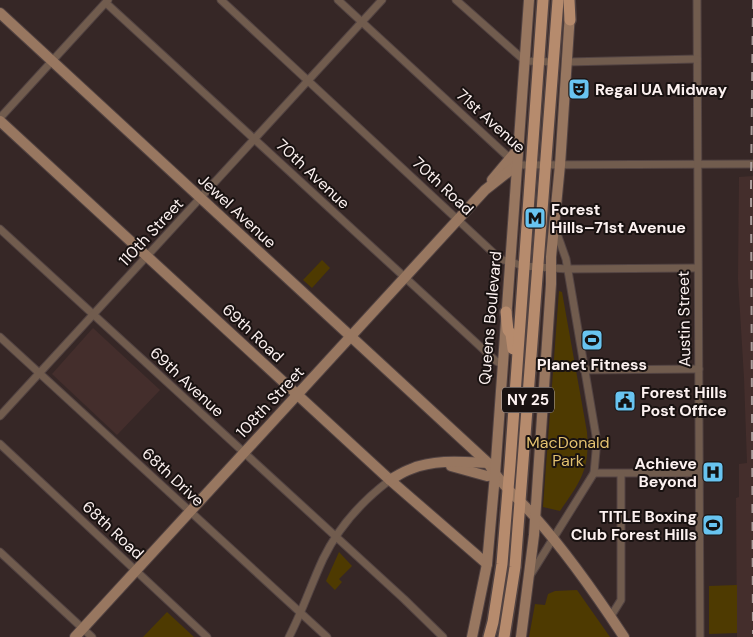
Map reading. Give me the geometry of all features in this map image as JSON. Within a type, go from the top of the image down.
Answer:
[{"type":"main road","name":"Queens Boulevard","points":[[489,637],[495,612],[502,564],[543,0]]},
{"type":"main road","name":"NY 25","points":[[504,637],[515,567],[558,0]]},
{"type":"main road","points":[[570,0],[570,20]]},
{"type":"main road","points":[[506,312],[516,372]]},
{"type":"street","name":"70th Road","points":[[221,0],[500,259],[524,266],[568,269],[698,268]]},
{"type":"street","name":"71st Avenue","points":[[338,0],[514,161],[531,165],[753,164]]},
{"type":"street","name":"110th Street","points":[[0,416],[382,0]]},
{"type":"street","points":[[456,0],[525,61],[554,62]]},
{"type":"street","name":"Queens Boulevard","points":[[472,637],[487,564],[495,475],[511,263],[514,161],[518,149],[529,0]]},
{"type":"street","name":"Austin Street","points":[[697,0],[700,637]]},
{"type":"street","points":[[0,119],[107,1]]},
{"type":"street","name":"70th Avenue","points":[[107,1],[405,278],[496,361],[502,364]]},
{"type":"street","name":"Jewel Avenue","points":[[0,13],[488,463],[495,475],[552,538],[611,616],[624,637]]},
{"type":"street","points":[[521,637],[535,517],[551,268],[570,20]]},
{"type":"street","points":[[566,62],[697,59]]},
{"type":"street","name":"69th Road","points":[[0,119],[390,480],[487,564]]},
{"type":"street","name":"108th Street","points":[[74,637],[514,161]]},
{"type":"street","points":[[529,577],[594,473],[597,444],[568,269],[555,226]]},
{"type":"street","name":"69th Avenue","points":[[0,228],[443,637]]},
{"type":"street","name":"68th Drive","points":[[0,336],[327,637]]},
{"type":"street","points":[[584,370],[699,369]]},
{"type":"street","name":"68th Road","points":[[0,444],[207,637]]},
{"type":"street","points":[[289,637],[301,614],[323,559],[335,537],[371,494],[411,468],[438,463],[488,463]]},
{"type":"street","points":[[438,463],[487,476],[495,475]]},
{"type":"street","points":[[594,473],[699,473]]},
{"type":"street","points":[[611,616],[621,600],[622,474]]},
{"type":"street","points":[[0,552],[92,637]]},
{"type":"shaded area","points":[[753,176],[753,637],[737,637],[736,498],[739,497],[739,464],[747,463],[738,279],[739,177]]},
{"type":"shaded area","points":[[93,328],[160,390],[117,435],[52,374]]},
{"type":"green space","points":[[322,260],[330,268],[312,288],[303,280]]},
{"type":"green space","name":"MacDonald Park","points":[[559,291],[562,292],[588,445],[585,465],[579,483],[560,511],[543,507]]},
{"type":"green space","points":[[339,552],[352,566],[339,579],[342,582],[335,590],[326,581]]},
{"type":"green space","points":[[737,585],[737,633],[709,634],[709,586]]},
{"type":"green space","points":[[577,590],[610,637],[529,637],[535,604],[545,605],[548,594],[555,591]]},
{"type":"green space","points":[[167,612],[194,637],[143,637]]},
{"type":"railway","points":[[753,0],[751,188],[753,634]]},
{"type":"place","name":"Regal UA Midway","points":[[579,89]]},
{"type":"place","name":"Forest Hills–71st Avenue","points":[[535,218]]},
{"type":"place","name":"Planet Fitness","points":[[592,340]]},
{"type":"place","name":"Forest Hills Post Office","points":[[625,401]]},
{"type":"place","name":"Achieve Beyond","points":[[713,472]]},
{"type":"place","name":"TITLE Boxing Club Forest Hills","points":[[713,525]]}]
